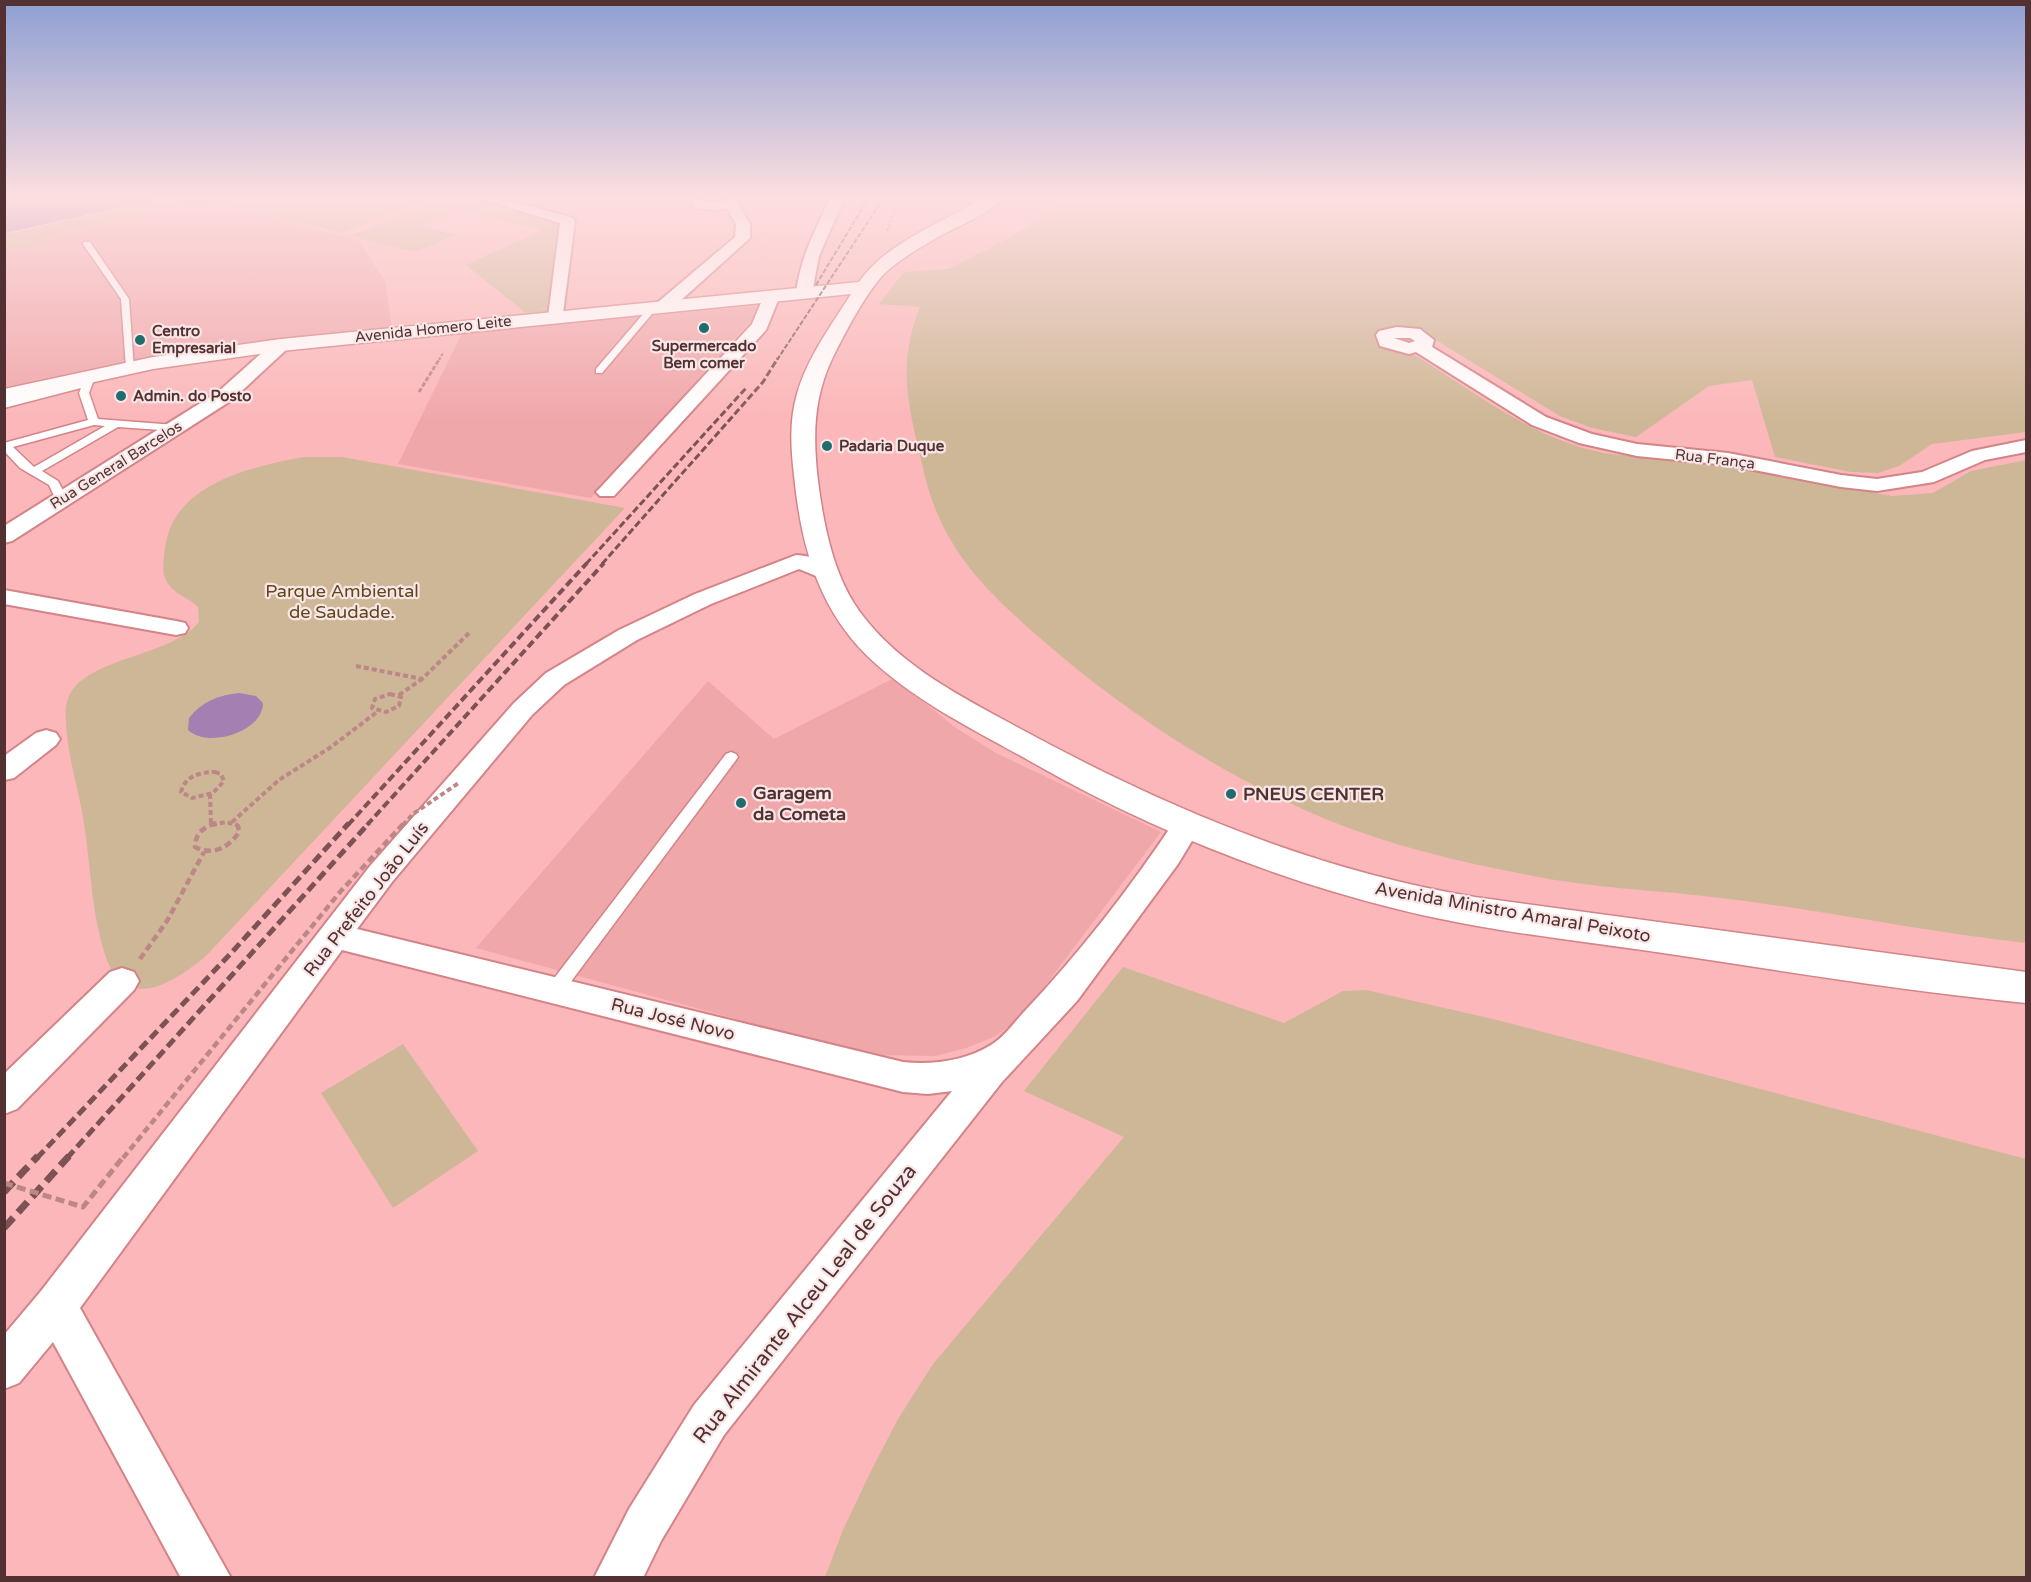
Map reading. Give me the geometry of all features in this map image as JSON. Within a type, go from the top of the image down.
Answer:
[{"type":"main road","name":"Avenida Ministro Amaral Peixoto","points":[[877,273],[820,359],[808,384],[801,439],[815,556],[853,621],[903,670],[945,699],[1035,752],[1155,813],[1323,874],[1397,896],[1844,965],[2026,988]]},
{"type":"main road","name":"Avenida Homero Leite","points":[[4,396],[131,368],[281,345],[866,287]]},
{"type":"street","points":[[556,317],[562,273]]},
{"type":"street","points":[[658,308],[702,273]]},
{"type":"street","points":[[804,293],[807,273]]},
{"type":"street","points":[[607,492],[760,326],[771,298]]},
{"type":"street","name":"Rua General Barcelos","points":[[4,536],[225,396],[281,345]]},
{"type":"street","name":"Rua França","points":[[1420,347],[1539,421],[1586,440],[1637,450],[1728,459],[1841,481],[1877,485],[1927,478],[1979,455],[2026,446]]},
{"type":"street","name":"Rua Prefeito João Luís","points":[[4,1368],[56,1306],[381,874],[523,709],[555,679],[628,635],[703,599],[815,556]]},
{"type":"street","points":[[4,597],[176,628]]},
{"type":"street","points":[[4,771],[46,739]]},
{"type":"street","name":"Rua José Novo","points":[[334,936],[903,1077],[925,1079],[958,1075],[999,1062],[1085,965],[1186,826]]},
{"type":"street","points":[[4,1098],[122,981]]},
{"type":"street","name":"Rua Almirante Alceu Leal de Souza","points":[[618,1578],[645,1525],[709,1420],[999,1062]]},
{"type":"street","points":[[56,1306],[207,1578]]},
{"type":"lane","points":[[107,273],[125,299],[131,368]]},
{"type":"lane","points":[[599,371],[658,308]]},
{"type":"lane","points":[[4,405],[89,379]]},
{"type":"lane","points":[[89,379],[84,393],[94,422]]},
{"type":"lane","points":[[5,445],[94,422],[175,428]]},
{"type":"lane","points":[[33,472],[117,423]]},
{"type":"lane","points":[[5,445],[33,472],[54,483],[62,500]]},
{"type":"lane","points":[[555,990],[731,757]]},
{"type":"path","points":[[419,392],[458,327]]},
{"type":"path","points":[[377,712],[372,708],[375,699],[390,694],[399,695],[422,679],[471,631]]},
{"type":"path","points":[[356,666],[422,679]]},
{"type":"path","points":[[232,822],[239,830],[232,842],[224,848],[204,852],[197,849],[194,841],[199,832],[212,825],[232,822],[279,780],[331,747],[377,712],[386,712],[399,706],[402,700],[399,695]]},
{"type":"path","points":[[218,772],[223,776],[224,781],[210,794],[188,798],[182,795],[180,789],[184,783],[196,775],[218,772]]},
{"type":"path","points":[[4,1183],[83,1207],[340,892],[413,814],[460,782]]},
{"type":"path","points":[[210,794],[212,825]]},
{"type":"path","points":[[122,981],[167,921],[204,852]]},
{"type":"shaded area","points":[[5,273],[380,273],[385,281],[392,328],[233,344],[99,367],[5,387]]},
{"type":"shaded area","points":[[765,305],[591,498],[398,464],[462,333]]},
{"type":"shaded area","points":[[894,678],[956,728],[996,753],[1161,832],[1033,1002],[1017,1021],[994,1037],[966,1048],[935,1056],[868,1055],[476,948],[708,681],[774,739]]},
{"type":"shaded area","points":[[239,693],[256,696],[263,703],[261,713],[245,729],[221,737],[208,738],[188,730],[189,718],[199,708],[218,698]]},
{"type":"green space","points":[[476,273],[558,273],[552,311],[526,313]]},
{"type":"green space","points":[[903,273],[2026,273],[2026,432],[1932,444],[1899,466],[1878,473],[1851,472],[1775,457],[1752,380],[1709,386],[1636,437],[1592,428],[1560,416],[1421,331],[1389,328],[1374,336],[1375,340],[1380,343],[1421,359],[1508,415],[1531,427],[1554,438],[1604,453],[1741,469],[1892,496],[1933,493],[1971,471],[2026,460],[2026,943],[1759,903],[1600,886],[1477,865],[1401,845],[1328,820],[1291,804],[1219,766],[1150,723],[1085,675],[1009,611],[972,570],[942,524],[931,498],[913,426],[907,387],[908,349],[920,307],[879,304]]},
{"type":"green space","name":"Parque Ambiental de Saudade.","points":[[304,457],[342,457],[625,508],[206,956],[187,971],[164,984],[139,989],[128,986],[109,966],[97,925],[85,827],[68,744],[66,707],[68,700],[80,682],[95,672],[170,642],[187,633],[199,622],[198,607],[172,588],[166,581],[164,572],[164,554],[171,527],[182,509],[198,494],[238,473]]},
{"type":"green space","points":[[1123,967],[1284,1023],[1343,991],[1366,990],[1497,1020],[2026,1159],[2026,1577],[825,1577],[843,1530],[871,1471],[898,1419],[933,1364],[1124,1137],[1024,1091]]},
{"type":"green space","points":[[403,1044],[478,1151],[393,1208],[321,1093]]},
{"type":"railway","points":[[816,285],[823,273]]},
{"type":"railway","points":[[777,360],[834,273]]},
{"type":"railway","points":[[602,564],[763,382],[778,358]]},
{"type":"railway","points":[[586,564],[747,387]]},
{"type":"railway","points":[[348,825],[587,563]]},
{"type":"railway","points":[[367,825],[604,563]]},
{"type":"railway","points":[[37,1158],[233,951],[349,823]]},
{"type":"railway","points":[[67,1158],[369,823]]},
{"type":"railway","points":[[4,1192],[38,1156]]},
{"type":"railway","points":[[4,1228],[69,1156]]},
{"type":"place","name":"Supermercado Bem comer","points":[[704,328]]},
{"type":"place","name":"Centro Empresarial","points":[[140,340]]},
{"type":"place","name":"Admin. do Posto","points":[[121,396]]},
{"type":"place","name":"Padaria Duque","points":[[827,446]]},
{"type":"place","name":"PNEUS CENTER","points":[[1231,794]]},
{"type":"place","name":"Garagem da Cometa","points":[[741,803]]}]
